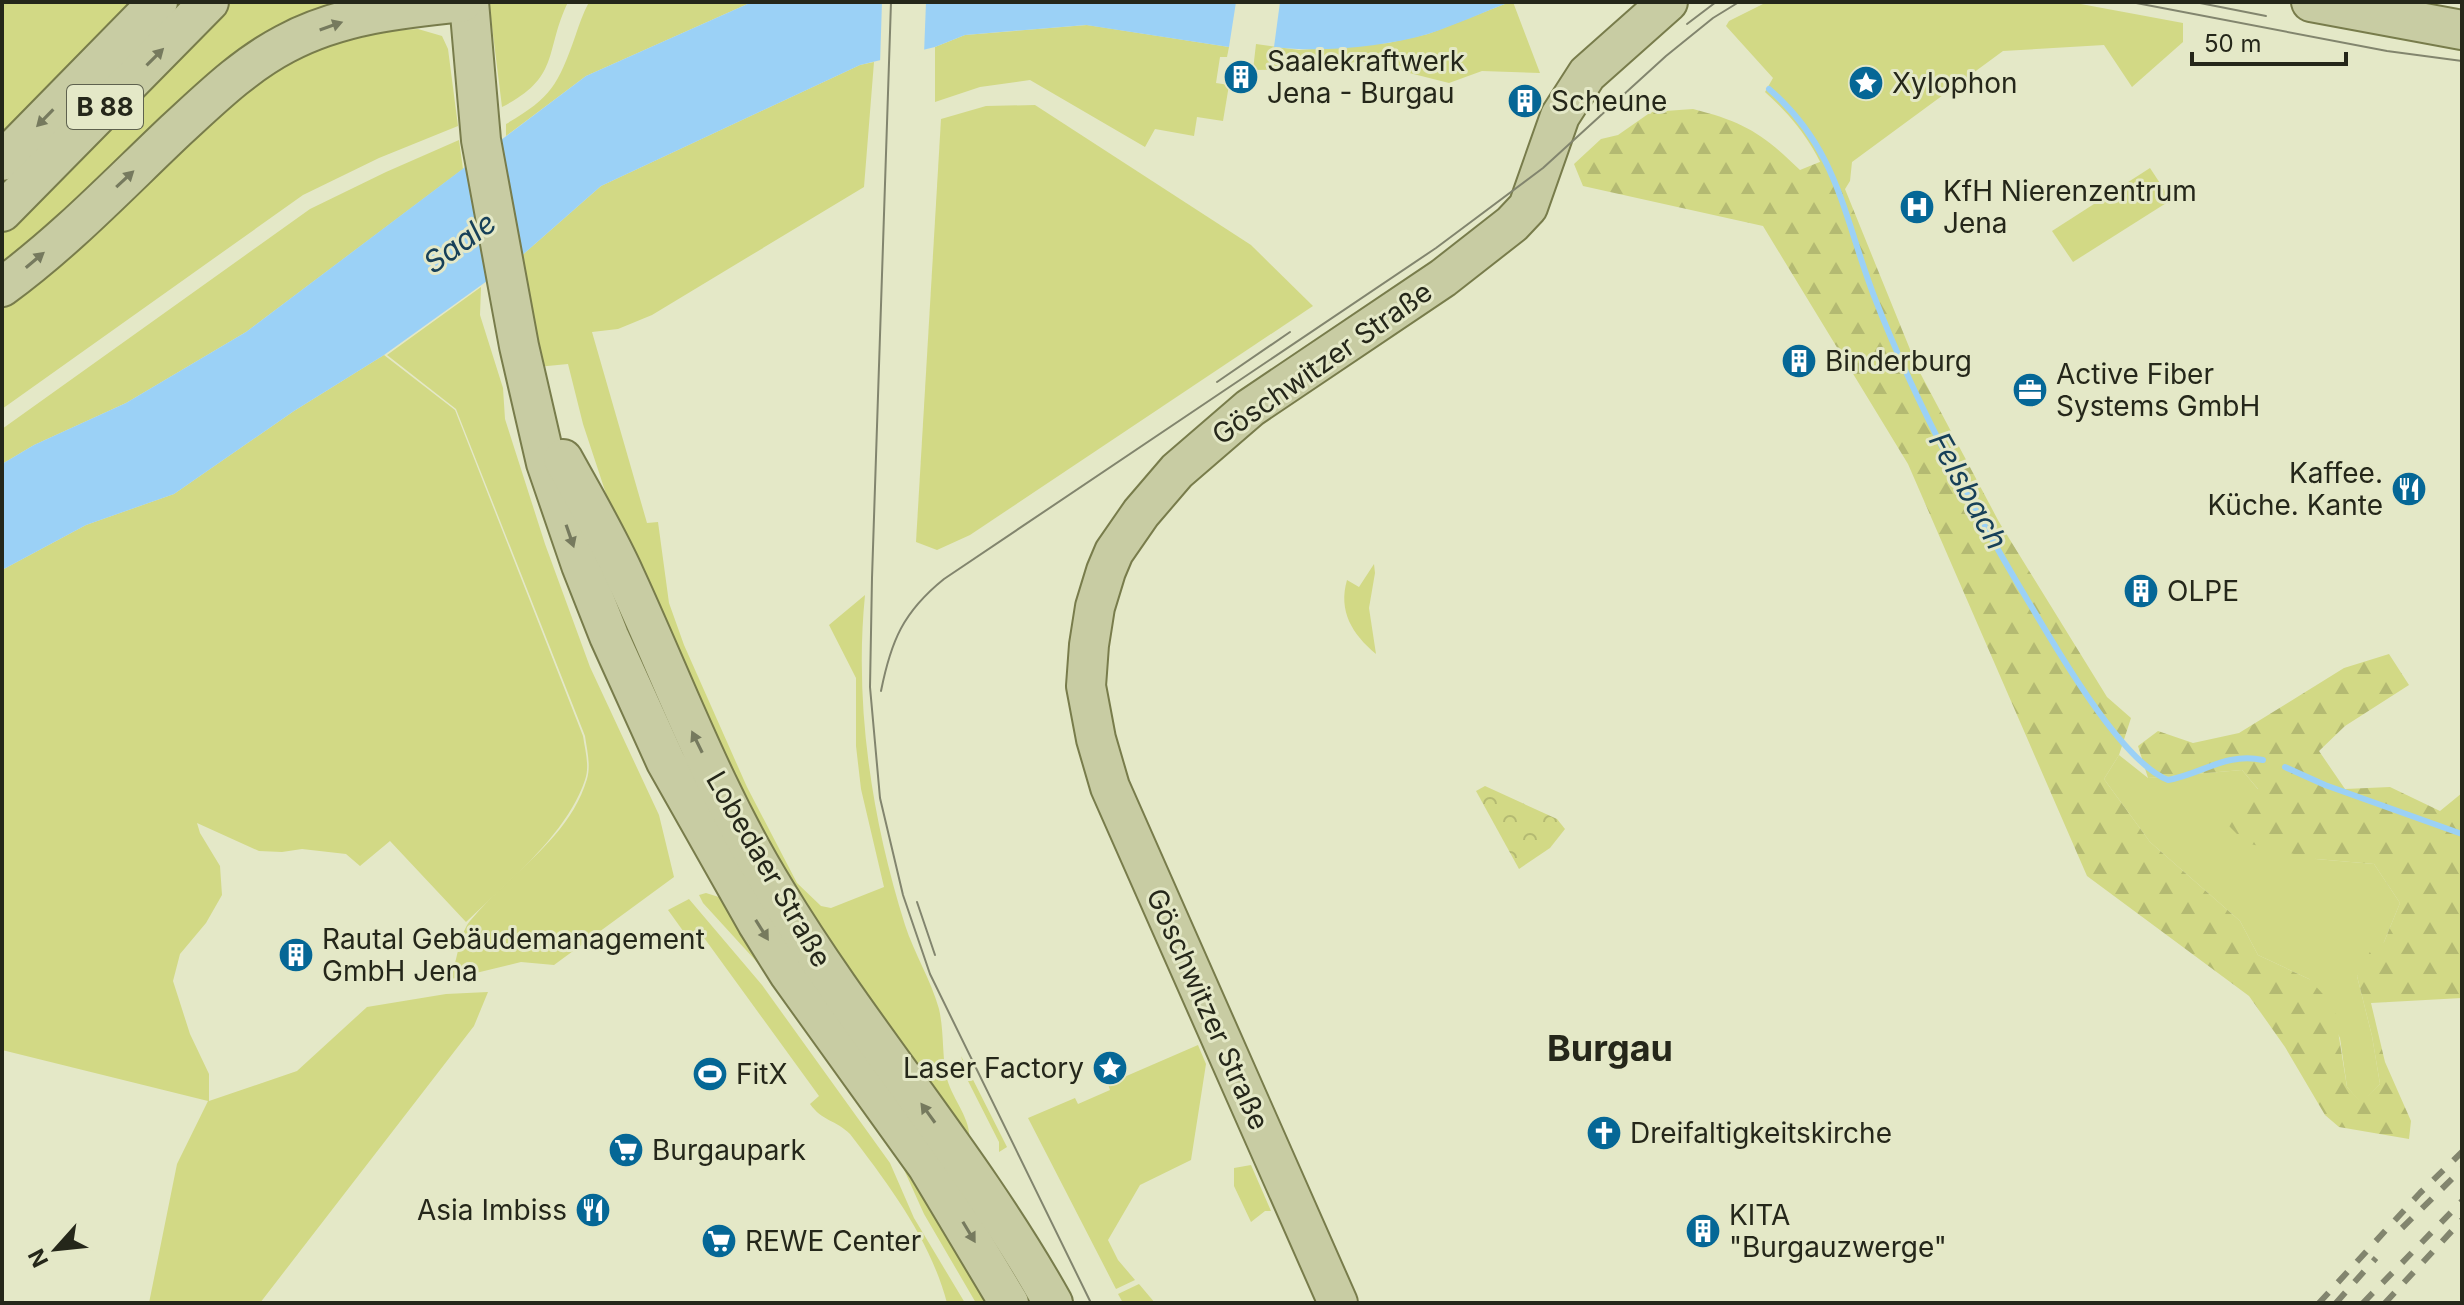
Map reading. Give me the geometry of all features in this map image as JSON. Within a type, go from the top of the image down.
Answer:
[{"type":"main road","name":"B 88","points":[[2,161],[158,2]]},
{"type":"main road","name":"B 88","points":[[2,212],[209,2]]},
{"type":"main road","points":[[2,287],[68,232],[233,77],[286,43],[339,23],[384,11],[463,2]]},
{"type":"main road","name":"Lobedaer Straße","points":[[469,2],[475,81],[492,206],[519,346],[546,463],[581,565],[622,666],[666,762],[781,961],[927,1166],[1009,1303]]},
{"type":"main road","name":"Göschwitzer Straße","points":[[1338,1303],[1110,787],[1096,739],[1086,686],[1095,607],[1114,552],[1141,513],[1177,471],[1250,408],[1443,278],[1512,224],[1528,207],[1560,116],[1587,74],[1668,2]]},
{"type":"main road","points":[[2311,2],[2462,30]]},
{"type":"main road","name":"Lobedaer Straße","points":[[534,407],[625,574],[693,734],[775,892],[878,1045],[975,1176],[1053,1303]]},
{"type":"green space","points":[[2,2],[142,2],[2,145]]},
{"type":"green space","points":[[230,2],[374,2],[293,28],[2,271],[2,234]]},
{"type":"green space","points":[[489,2],[568,2],[542,74],[521,96],[502,107]]},
{"type":"green space","points":[[589,2],[752,2],[586,76],[506,136],[506,124],[543,98],[558,79]]},
{"type":"green space","points":[[1513,2],[1540,73],[1482,71],[1449,83],[1362,61],[1312,69],[1253,70],[1256,44],[1299,50],[1388,43],[1428,34]]},
{"type":"green space","points":[[1767,2],[2070,2],[2183,23],[2183,42],[2132,87],[2104,45],[2003,51],[1852,162],[1850,181],[1837,202],[1809,142],[1765,92],[1773,78],[1726,26],[1729,21]]},
{"type":"green space","points":[[1087,25],[1229,47],[1227,57],[1220,57],[1216,83],[1229,85],[1223,121],[1197,117],[1194,136],[1155,129],[1145,147],[1030,80],[980,87],[935,102],[935,47],[965,35]]},
{"type":"green space","points":[[418,29],[442,36],[448,49],[458,126],[379,158],[303,195],[2,409],[2,299],[277,59],[354,33]]},
{"type":"green space","points":[[874,62],[864,187],[652,315],[618,329],[592,332],[647,523],[658,522],[669,603],[684,645],[747,787],[797,883],[821,906],[831,908],[884,887],[861,789],[856,746],[856,678],[829,625],[865,595],[862,636],[864,720],[875,803],[905,925],[939,1009],[946,1075],[965,1117],[969,1143],[754,838],[611,509],[583,424],[568,364],[537,367],[519,258],[601,186],[860,65]]},
{"type":"green space","points":[[1035,105],[1251,245],[1313,306],[970,535],[937,550],[916,542],[941,119],[986,106]]},
{"type":"green space","points":[[1693,109],[1751,130],[1800,170],[1832,157],[1918,369],[1999,522],[2107,697],[2131,718],[2119,755],[2104,779],[2150,842],[2240,921],[2258,955],[2309,979],[2334,1006],[2347,1087],[2361,1102],[2380,1084],[2357,976],[2372,948],[2384,942],[2400,903],[2374,864],[2316,859],[2246,843],[2226,823],[2258,789],[2242,770],[2148,778],[2138,746],[2158,731],[2193,743],[2239,733],[2344,668],[2389,654],[2409,685],[2345,726],[2319,751],[2345,789],[2390,787],[2440,811],[2462,793],[2462,998],[2371,1003],[2385,1062],[2411,1121],[2409,1139],[2339,1127],[2325,1115],[2285,1047],[2249,996],[2087,876],[1908,464],[1763,226],[1583,186],[1574,164],[1601,139],[1618,135],[1651,112]]},
{"type":"green space","points":[[459,140],[463,169],[246,332],[126,403],[34,445],[2,464],[2,429],[310,209]]},
{"type":"green space","points":[[2150,168],[2171,200],[2073,262],[2052,231]]},
{"type":"green space","points":[[481,287],[480,315],[503,388],[505,419],[545,544],[590,667],[659,815],[674,877],[554,965],[521,962],[451,979],[467,926],[485,904],[552,839],[578,801],[589,768],[585,736],[456,409],[387,355]]},
{"type":"green space","points":[[384,355],[455,410],[583,736],[587,758],[585,780],[576,801],[550,839],[466,922],[390,841],[360,866],[346,854],[302,849],[259,851],[197,823],[220,866],[222,895],[206,923],[180,954],[173,981],[190,1034],[209,1074],[209,1101],[297,1071],[367,1007],[446,994],[488,992],[474,1026],[260,1303],[149,1303],[177,1164],[208,1101],[2,1050],[2,570],[86,525],[174,494],[294,411]]},
{"type":"green space","points":[[1374,564],[1369,608],[1376,654],[1354,630],[1344,602],[1347,580],[1359,587]]},
{"type":"green space","points":[[2119,755],[2148,778],[2242,770],[2316,859],[2374,864],[2400,903],[2384,942],[2357,976],[2380,1084],[2361,1103],[2347,1087],[2340,1038],[2309,979],[2258,955],[2240,921],[2150,842],[2104,779]]},
{"type":"green space","points":[[1485,786],[1557,819],[1565,829],[1550,848],[1519,869],[1476,791]]},
{"type":"green space","points":[[706,893],[722,898],[917,1174],[933,1213],[986,1303],[976,1303],[924,1214],[901,1163],[766,972],[703,903],[699,895]]},
{"type":"green space","points":[[689,899],[762,985],[890,1163],[914,1218],[965,1303],[947,1303],[940,1279],[919,1235],[879,1173],[850,1134],[819,1114],[810,1104],[819,1096],[702,935],[691,942],[668,910]]},
{"type":"green space","points":[[1198,1045],[1206,1064],[1191,1160],[1140,1185],[1108,1240],[1118,1260],[1135,1280],[1116,1289],[1028,1118],[1075,1098],[1078,1104],[1110,1090],[1108,1084]]},
{"type":"green space","points":[[961,1056],[1007,1147],[999,1152],[999,1142],[968,1081]]},
{"type":"green space","points":[[1251,1165],[1271,1211],[1265,1211],[1251,1222],[1234,1186],[1234,1168]]},
{"type":"green space","points":[[1139,1284],[1155,1303],[1123,1303],[1118,1294]]},
{"type":"water","name":"Saale","points":[[752,2],[1236,2],[1229,47],[1086,25],[965,35],[935,47],[860,65],[601,186],[519,258],[384,355],[294,411],[174,494],[86,525],[2,570],[2,464],[34,445],[126,403],[246,332],[586,76]]},
{"type":"water","points":[[1280,2],[1510,2],[1410,39],[1351,48],[1311,49],[1274,47]]},
{"type":"pier","points":[[882,2],[926,2],[924,54],[880,64]]},
{"type":"waterway","name":"Felsbach","points":[[1769,89],[1810,135],[1824,160],[1836,185],[1874,296],[1930,423],[2019,586],[2098,712],[2134,754],[2168,780],[2226,761],[2263,760]]},
{"type":"waterway","name":"Felsbach","points":[[2285,767],[2325,785],[2462,834]]},
{"type":"tram line","points":[[891,2],[870,687],[880,798],[903,895],[930,974],[1091,1303]]},
{"type":"tram line","points":[[1687,24],[1716,2]]},
{"type":"tram line","points":[[881,691],[889,657],[901,629],[918,603],[944,579],[1436,248],[1543,168],[1666,56],[1713,18],[1739,2]]},
{"type":"tram line","points":[[2131,2],[2387,51],[2462,61]]},
{"type":"tram line","points":[[2195,2],[2266,16]]},
{"type":"tram line","points":[[1217,382],[1290,332]]},
{"type":"tram line","points":[[917,902],[935,955]]},
{"type":"railway","points":[[2319,1303],[2462,1152]]},
{"type":"railway","points":[[2402,1228],[2462,1169]]},
{"type":"railway","points":[[2363,1303],[2462,1201]]},
{"type":"railway","points":[[2385,1303],[2462,1220]]},
{"type":"railway","points":[[2336,1303],[2376,1258]]},
{"type":"place","name":"Saalekraftwerk Jena - Burgau","points":[[1241,77]]},
{"type":"place","name":"Xylophon","points":[[1866,83]]},
{"type":"place","name":"Scheune","points":[[1525,101]]},
{"type":"place","name":"KfH Nierenzentrum Jena","points":[[1917,207]]},
{"type":"place","name":"Binderburg","points":[[1799,361]]},
{"type":"place","name":"Active Fiber Systems GmbH","points":[[2030,390]]},
{"type":"place","name":"Kaffee. Küche. Kante","points":[[2409,489]]},
{"type":"place","name":"OLPE","points":[[2141,591]]},
{"type":"place","name":"Rautal Gebäudemanagement GmbH Jena","points":[[296,955]]},
{"type":"place","name":"Laser Factory","points":[[1110,1068]]},
{"type":"place","name":"FitX","points":[[710,1074]]},
{"type":"place","name":"Dreifaltigkeitskirche","points":[[1604,1133]]},
{"type":"place","name":"Burgaupark","points":[[626,1150]]},
{"type":"place","name":"Asia Imbiss","points":[[593,1210]]},
{"type":"place","name":"KITA \"Burgauzwerge\"","points":[[1703,1231]]},
{"type":"place","name":"REWE Center","points":[[719,1241]]},
{"type":"district","name":"Burgau","points":[[1610,1048]]}]
